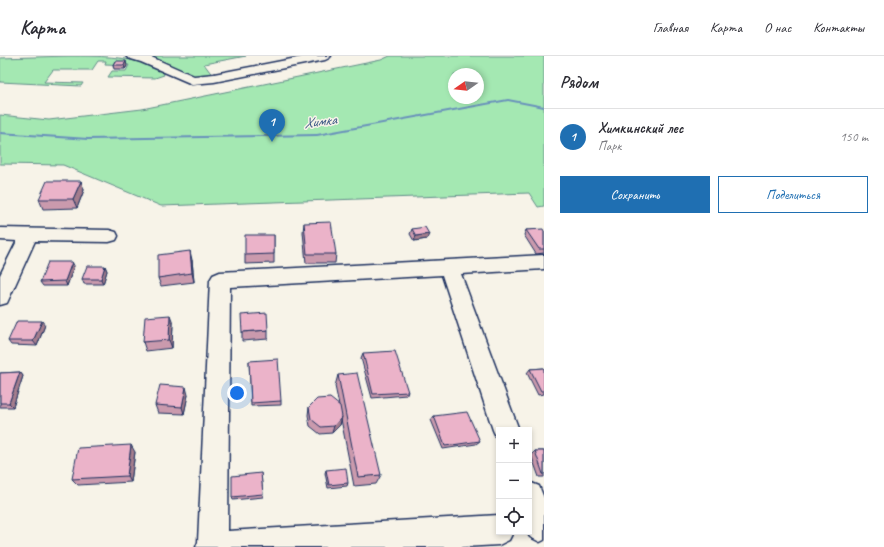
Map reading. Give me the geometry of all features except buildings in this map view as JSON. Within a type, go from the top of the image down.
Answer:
[{"type":"street","points":[[132,56],[144,57],[192,80],[214,78],[325,56]]},
{"type":"street","points":[[0,234],[108,236]]},
{"type":"street","points":[[0,297],[29,234]]},
{"type":"street","points":[[496,530],[212,547],[220,280],[544,262]]},
{"type":"street","points":[[449,267],[505,427]]},
{"type":"street","points":[[530,499],[538,527]]},
{"type":"green space","points":[[70,56],[122,58],[132,60],[158,68],[164,75],[155,78],[108,77],[112,71],[126,71],[129,65],[105,64],[106,61],[98,61],[92,70],[53,70],[44,82],[83,83],[81,86],[0,82],[0,58]]},
{"type":"green space","points":[[150,56],[246,56],[204,64],[213,76],[190,76]]},
{"type":"green space","points":[[390,56],[544,56],[544,206],[538,207],[529,193],[161,206],[63,165],[0,164],[0,115],[49,120],[142,109],[381,60]]},
{"type":"waterway","name":"Химка","points":[[0,133],[88,139],[317,135],[508,100],[544,107]]},
{"type":"place","name":"Химкинский лес","points":[[272,142]]}]
